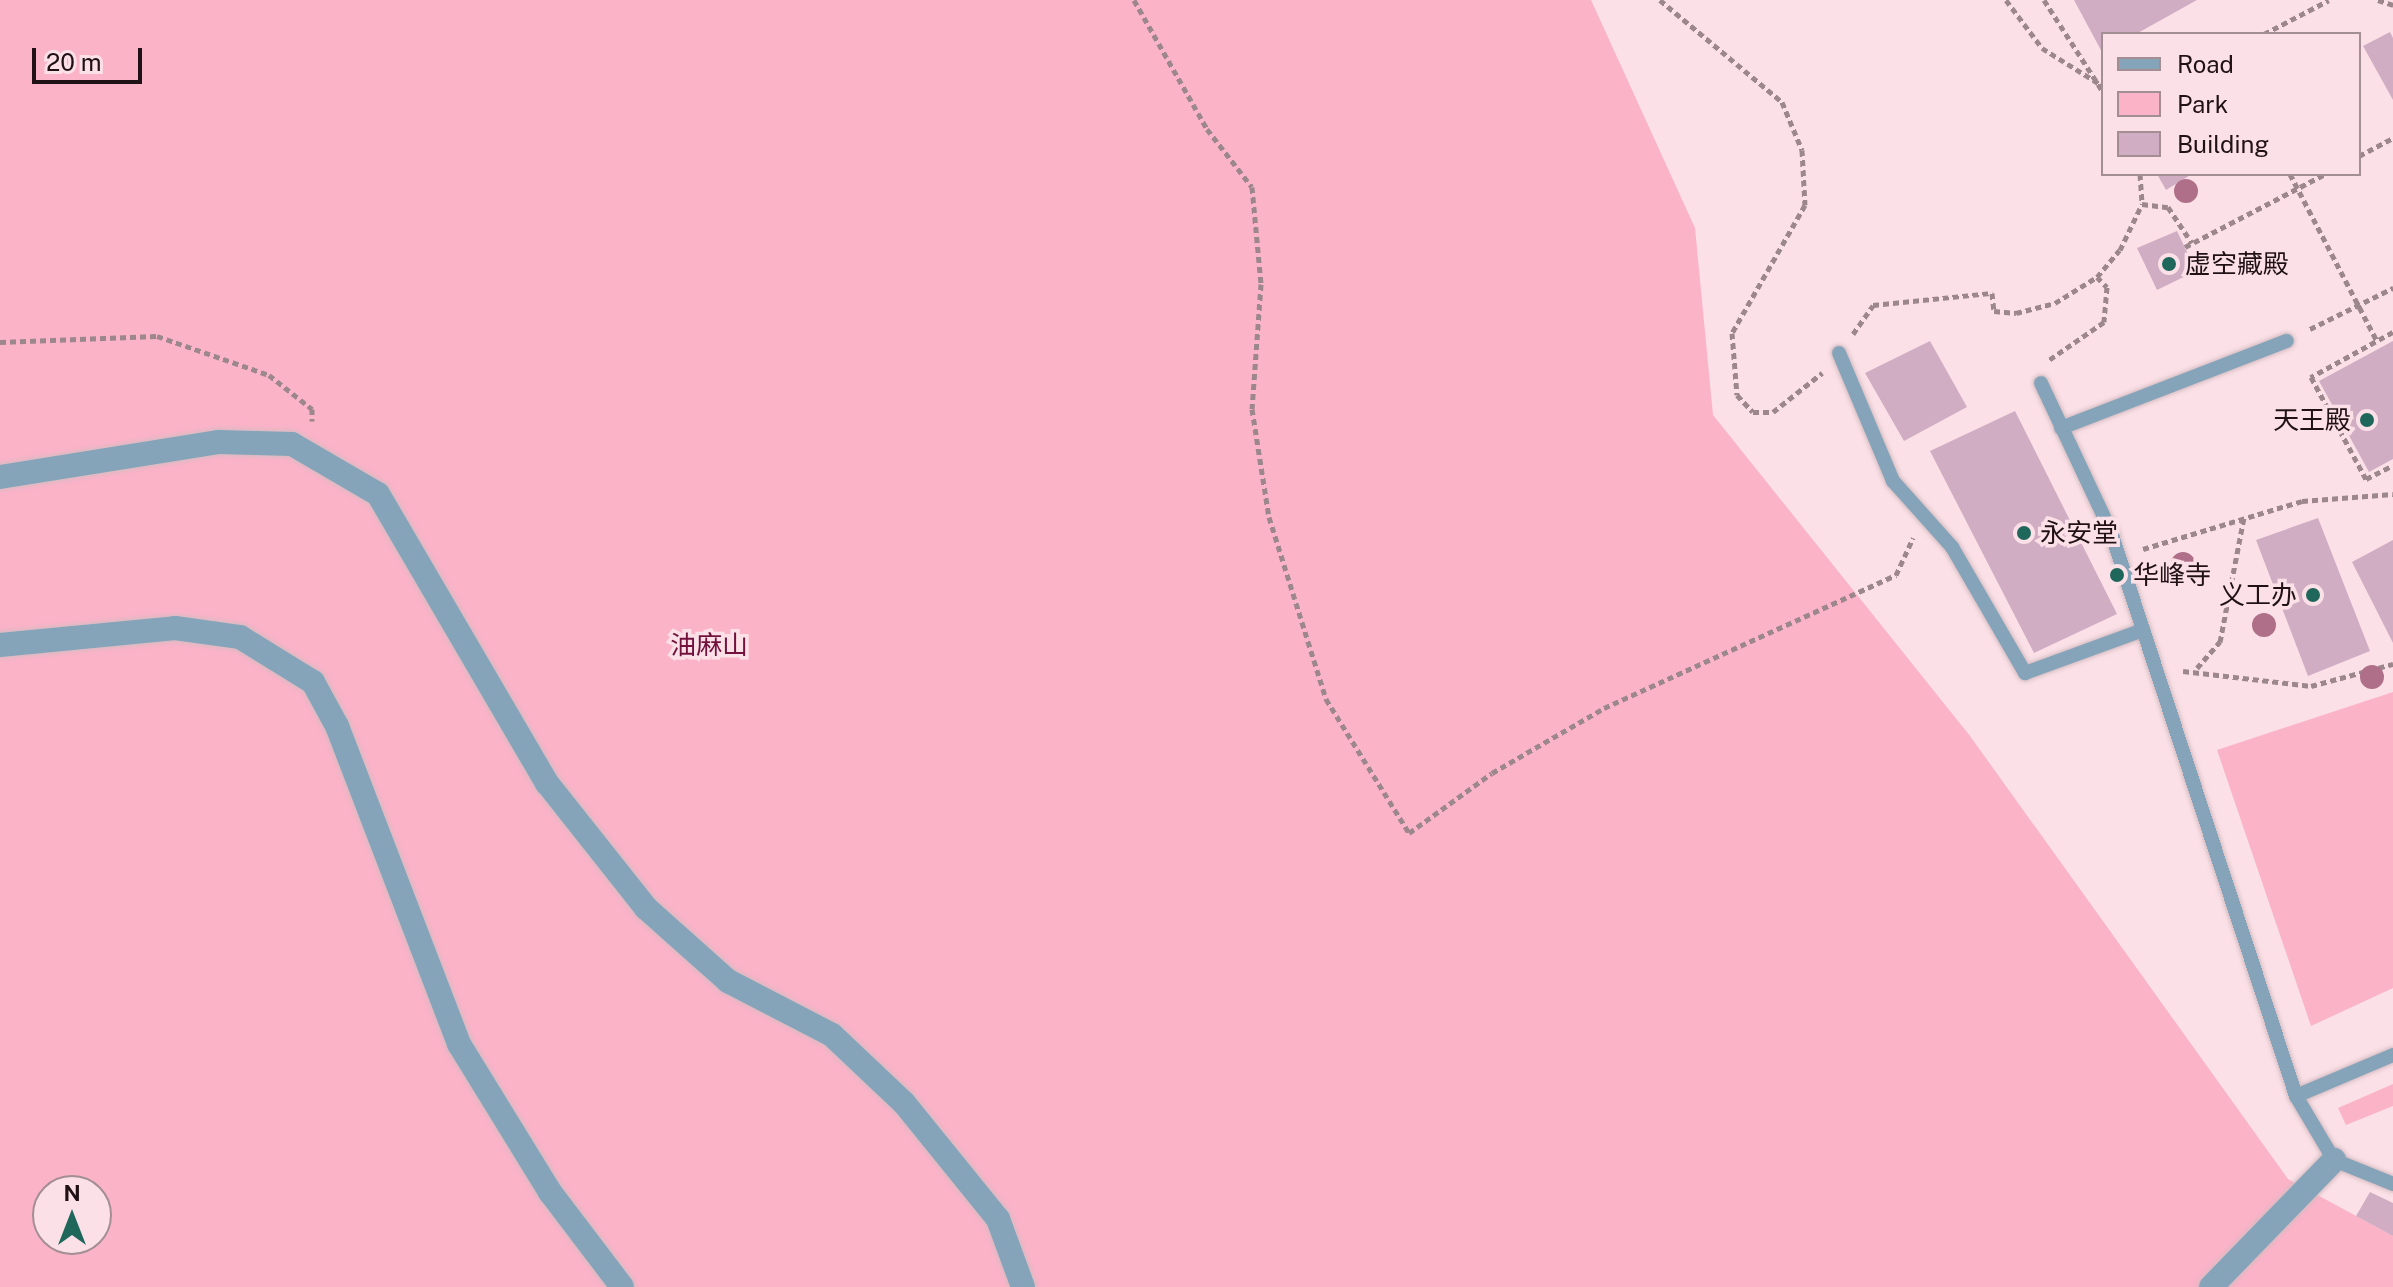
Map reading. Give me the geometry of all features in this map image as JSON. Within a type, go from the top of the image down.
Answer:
[{"type":"street","points":[[0,477],[219,442],[292,444],[378,494],[547,783],[646,908],[728,981],[832,1035],[904,1103],[998,1219],[1023,1287]]},
{"type":"street","points":[[0,645],[175,628],[240,637],[313,682],[337,726],[459,1044],[550,1192],[622,1287]]},
{"type":"street","points":[[2211,1287],[2334,1160]]},
{"type":"lane","points":[[2061,428],[2287,341]]},
{"type":"lane","points":[[1839,353],[1893,481],[1952,547],[2025,673],[2143,630]]},
{"type":"lane","points":[[2041,383],[2119,557],[2296,1096],[2334,1160],[2391,1181]]},
{"type":"lane","points":[[2296,1096],[2393,1055]]},
{"type":"path","points":[[1134,0],[1207,129],[1252,187],[1261,284],[1252,409],[1269,517],[1326,699],[1409,833],[1492,773],[1604,708],[1896,575],[1924,515]]},
{"type":"path","points":[[1660,0],[1782,102],[1802,150],[1805,205],[1732,333],[1737,395],[1753,412],[1773,412],[1804,394],[1839,353],[1873,305],[1992,293],[1994,311],[2016,313],[2055,303],[2097,277],[2120,250],[2142,204],[2140,176]]},
{"type":"path","points":[[2006,0],[2042,48],[2101,87]]},
{"type":"path","points":[[2044,0],[2101,87]]},
{"type":"path","points":[[2268,32],[2329,0]]},
{"type":"path","points":[[2378,0],[2393,5]]},
{"type":"path","points":[[2361,155],[2393,138]]},
{"type":"path","points":[[2291,176],[2377,341]]},
{"type":"path","points":[[2185,247],[2321,176]]},
{"type":"path","points":[[2142,204],[2168,207],[2192,243]]},
{"type":"path","points":[[2041,383],[2056,353],[2104,322],[2107,287],[2097,277]]},
{"type":"path","points":[[2287,341],[2393,288]]},
{"type":"path","points":[[2393,332],[2311,377],[2366,479],[2393,465]]},
{"type":"path","points":[[0,342],[157,336],[269,375],[312,409],[312,455]]},
{"type":"path","points":[[2119,557],[2302,501],[2393,494]]},
{"type":"path","points":[[2196,669],[2220,642],[2244,517]]},
{"type":"path","points":[[2159,675],[2196,669],[2311,686],[2393,664]]},
{"type":"green space","name":"油麻山","points":[[0,0],[1591,0],[1695,228],[1713,415],[1970,736],[2288,1179],[2393,1236],[2393,1287],[0,1287]]},
{"type":"green space","points":[[2393,692],[2393,988],[2311,1026],[2217,750]]},
{"type":"green space","points":[[2393,1084],[2393,1106],[2346,1125],[2338,1108]]},
{"type":"building","points":[[2074,0],[2197,0],[2140,32],[2101,32],[2101,50]]},
{"type":"building","points":[[2390,32],[2393,38],[2393,100],[2363,46]]},
{"type":"building","points":[[2158,176],[2189,176],[2166,190]]},
{"type":"building","name":"虚空藏殿","points":[[2177,231],[2196,271],[2157,290],[2137,248]]},
{"type":"building","points":[[1930,341],[1967,407],[1904,441],[1865,373]]},
{"type":"building","name":"天王殿","points":[[2393,341],[2393,459],[2369,472],[2319,381]]},
{"type":"building","name":"永安堂","points":[[2015,411],[2117,614],[2034,653],[1930,451]]},
{"type":"building","name":"义工办","points":[[2318,518],[2370,651],[2308,676],[2256,540]]},
{"type":"building","points":[[2393,540],[2393,643],[2352,562]]},
{"type":"building","points":[[2370,1192],[2393,1203],[2393,1236],[2356,1216]]},
{"type":"place","name":"虚空藏殿","points":[[2169,264]]},
{"type":"place","name":"天王殿","points":[[2367,420]]},
{"type":"place","name":"永安堂","points":[[2024,533]]},
{"type":"place","name":"华峰寺","points":[[2117,575]]},
{"type":"place","name":"义工办","points":[[2313,595]]}]
